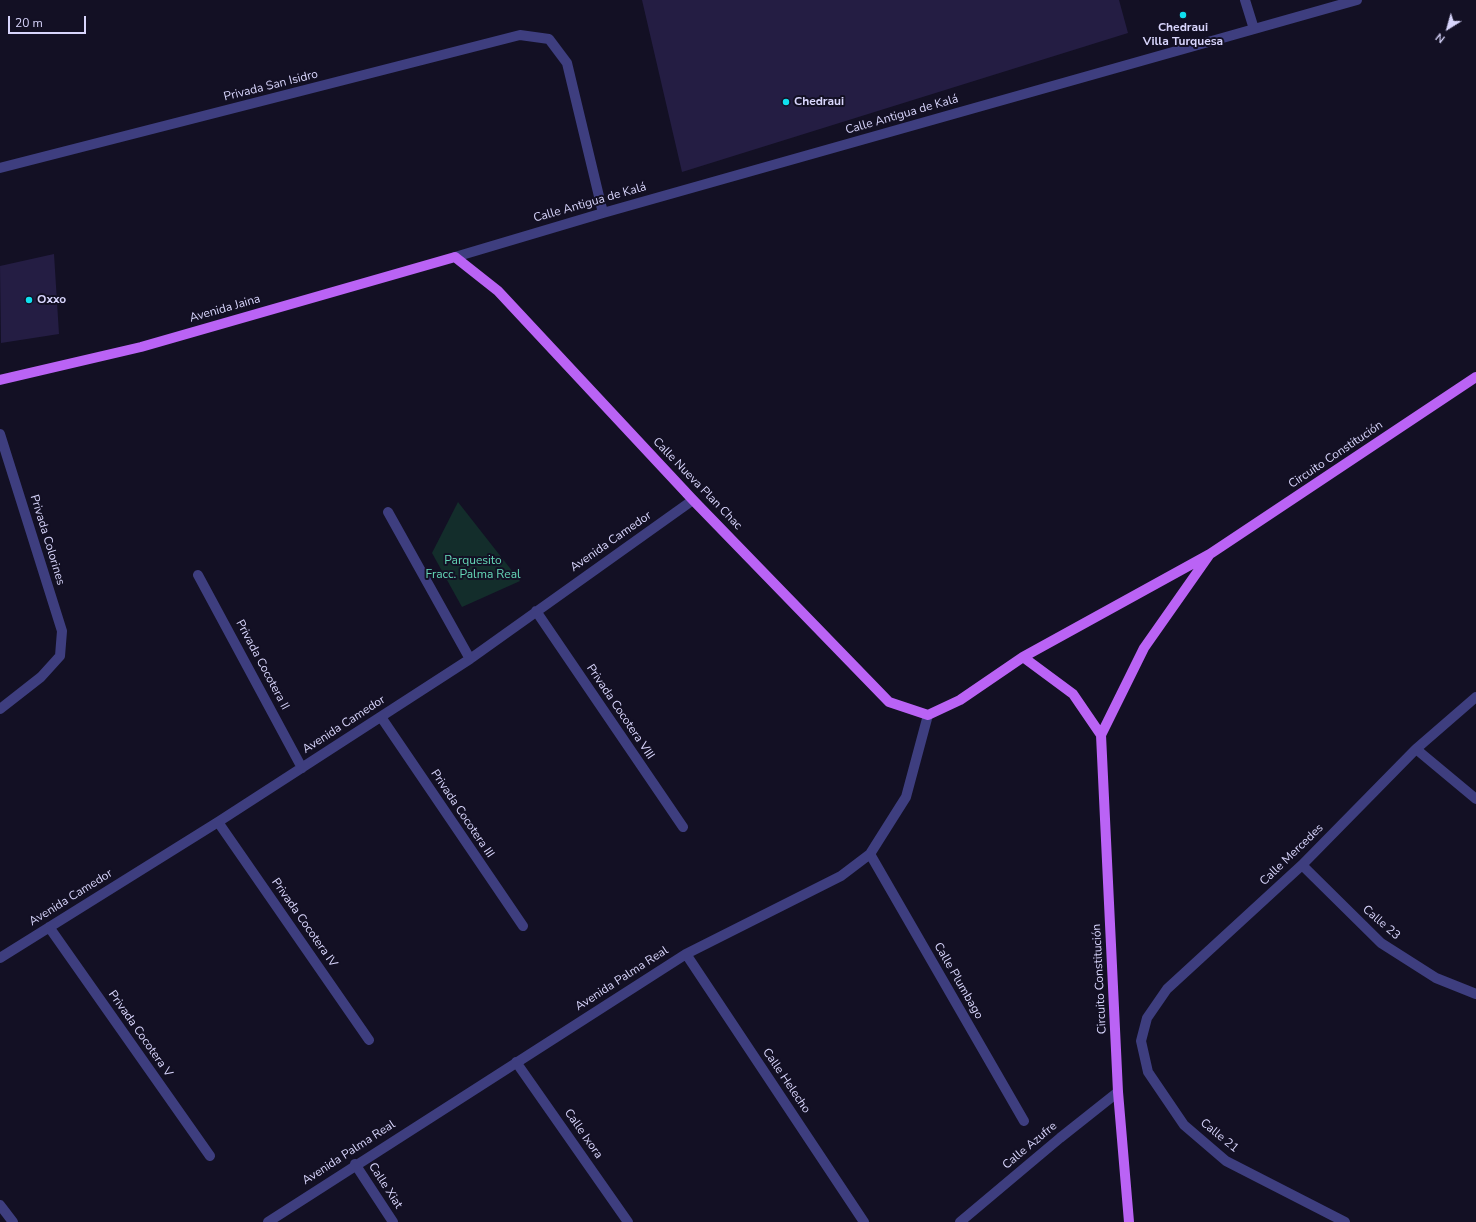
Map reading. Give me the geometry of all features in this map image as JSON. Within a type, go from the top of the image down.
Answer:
[{"type":"main road","name":"Avenida Jaina","points":[[0,380],[141,347],[454,257]]},
{"type":"main road","name":"Calle Nueva Plan Chac","points":[[454,257],[498,291],[693,500],[889,702],[928,715]]},
{"type":"main road","name":"Circuito Constitución","points":[[928,715],[960,700],[1023,657],[1210,554],[1476,377]]},
{"type":"main road","name":"Circuito Constitución","points":[[1129,1222],[1118,1092],[1101,735],[1144,648],[1210,554]]},
{"type":"main road","points":[[1023,657],[1073,694],[1101,735]]},
{"type":"street","points":[[1244,0],[1254,29]]},
{"type":"street","name":"Calle Antigua de Kalá","points":[[454,257],[603,213],[1357,0]]},
{"type":"street","name":"Privada San Isidro","points":[[0,168],[520,36],[549,39],[567,63],[603,213]]},
{"type":"street","name":"Privada Colorines","points":[[0,434],[62,631],[60,656],[41,677],[0,709]]},
{"type":"street","name":"Avenida Camedor","points":[[0,958],[218,822],[470,659],[693,500]]},
{"type":"street","points":[[388,512],[470,659]]},
{"type":"street","name":"Privada Cocotera II","points":[[198,575],[302,768]]},
{"type":"street","name":"Privada Cocotera VIII","points":[[536,611],[683,827]]},
{"type":"street","name":"Calle Mercedes","points":[[1141,1041],[1147,1018],[1167,989],[1302,865],[1416,749],[1476,697]]},
{"type":"street","name":"Avenida Palma Real","points":[[268,1222],[355,1164],[686,954],[841,876],[870,854],[906,798],[928,715]]},
{"type":"street","name":"Privada Cocotera III","points":[[381,717],[523,926]]},
{"type":"street","points":[[1416,749],[1476,799]]},
{"type":"street","name":"Privada Cocotera IV","points":[[218,822],[370,1040]]},
{"type":"street","name":"Calle Plumbago","points":[[870,854],[1024,1121]]},
{"type":"street","name":"Calle 23","points":[[1302,865],[1381,943],[1436,978],[1476,994]]},
{"type":"street","name":"Privada Cocotera V","points":[[49,927],[210,1156]]},
{"type":"street","name":"Calle Helecho","points":[[686,954],[864,1222]]},
{"type":"street","name":"Calle 21","points":[[1141,1041],[1148,1072],[1184,1125],[1226,1161],[1344,1222]]},
{"type":"street","name":"Calle Ixora","points":[[516,1062],[628,1222]]},
{"type":"street","name":"Calle Azufre","points":[[960,1222],[1060,1138],[1118,1092]]},
{"type":"street","name":"Calle Xiat","points":[[355,1164],[393,1222]]},
{"type":"street","points":[[0,1205],[13,1222]]},
{"type":"green space","name":"Parquesito Fracc. Palma Real","points":[[458,502],[520,581],[462,607],[432,553]]},
{"type":"building","name":"Chedraui","points":[[642,0],[1119,0],[1128,33],[682,172]]},
{"type":"building","name":"Oxxo","points":[[54,254],[59,334],[1,343],[0,266]]},
{"type":"place","name":"Chedraui Villa Turquesa","points":[[1183,15]]},
{"type":"place","name":"Chedraui","points":[[786,102]]},
{"type":"place","name":"Oxxo","points":[[29,300]]}]
